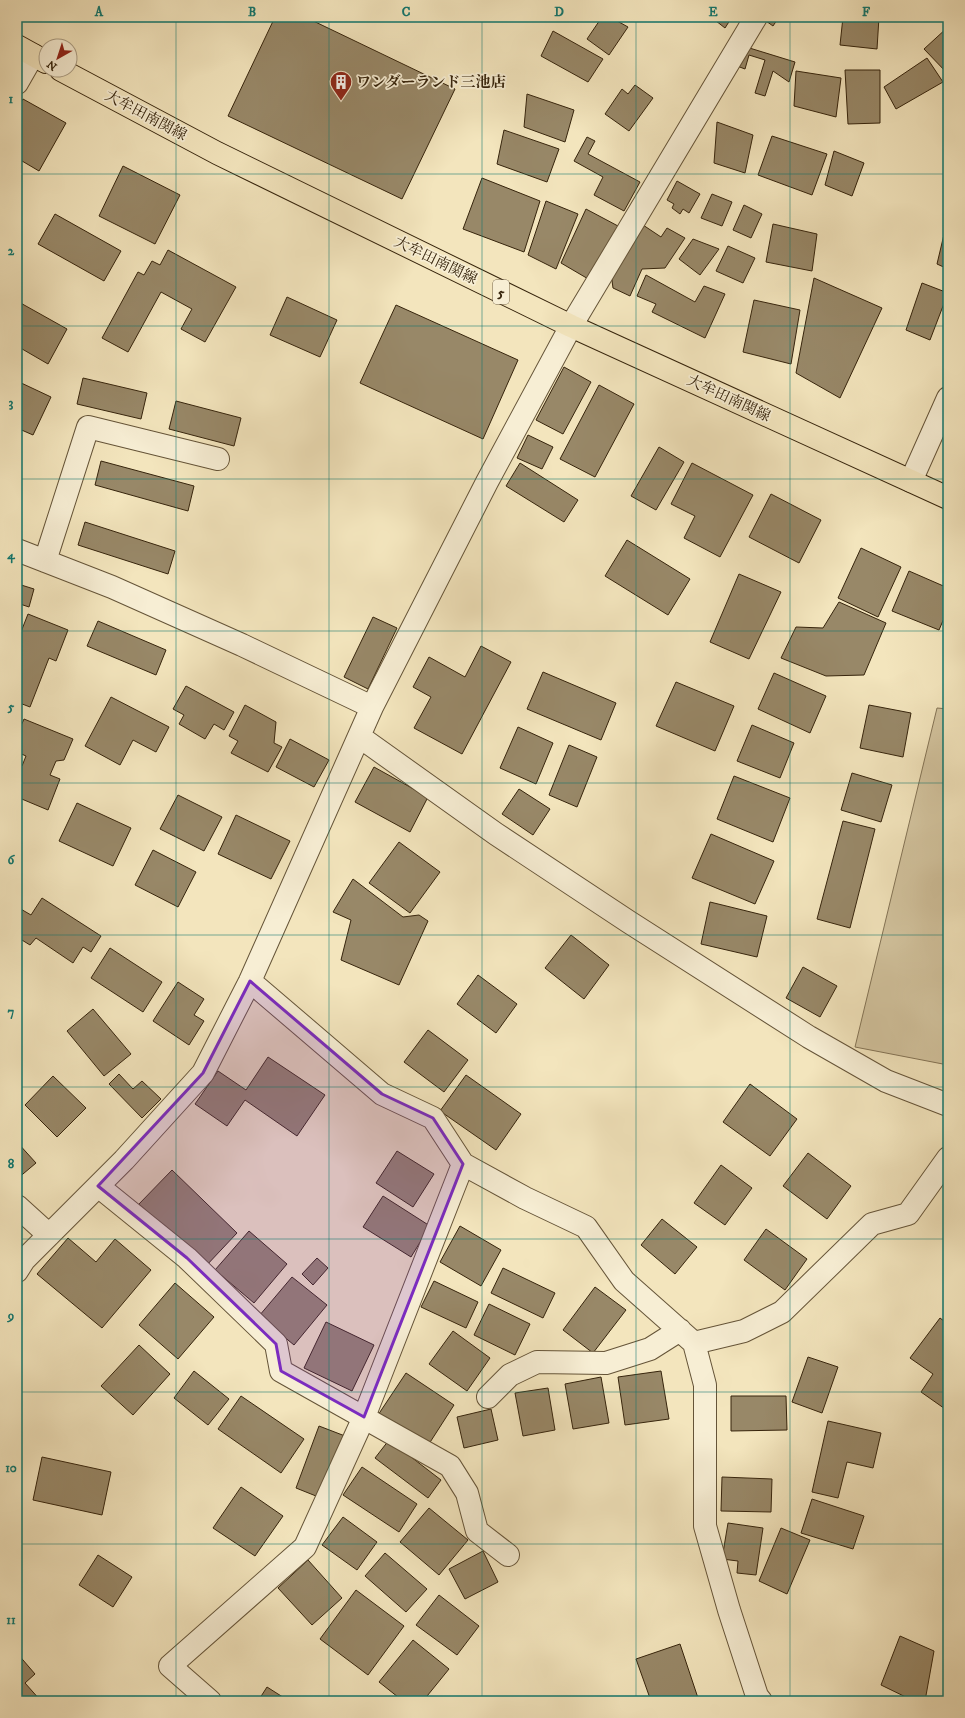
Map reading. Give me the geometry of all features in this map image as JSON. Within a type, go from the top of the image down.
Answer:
[{"type":"main road","name":"大牟田南関線","points":[[76,78],[216,153],[571,326],[948,498]]},
{"type":"street","points":[[17,1271],[24,1260],[124,1160],[203,1073],[250,982],[372,707],[487,482],[571,326],[756,17]]},
{"type":"street","points":[[17,83],[32,54]]},
{"type":"street","points":[[911,482],[948,398]]},
{"type":"street","points":[[45,561],[88,427],[218,459]]},
{"type":"street","points":[[17,550],[112,587],[242,644],[372,707]]},
{"type":"street","points":[[360,737],[496,834],[629,922],[809,1037],[886,1081],[948,1105]]},
{"type":"street","points":[[250,982],[382,1094],[433,1118],[463,1164],[526,1198],[586,1227],[624,1281],[687,1336],[705,1385],[705,1526],[757,1696],[761,1701]]},
{"type":"street","points":[[488,1397],[510,1375],[537,1362],[606,1363],[687,1336],[744,1331],[782,1312],[872,1224],[908,1214],[948,1158]]},
{"type":"street","points":[[210,1701],[170,1666],[305,1547],[364,1417],[463,1164]]},
{"type":"street","points":[[98,1186],[187,1258],[276,1344],[281,1371],[450,1466],[467,1493],[477,1531],[508,1555]]},
{"type":"street","points":[[17,1206],[49,1235]]},
{"type":"highlighted area","points":[[250,981],[382,1094],[433,1118],[463,1164],[364,1417],[281,1371],[276,1344],[187,1258],[98,1186],[203,1073]]},
{"type":"shaded area","points":[[937,708],[948,709],[948,1065],[855,1047]]},
{"type":"building","name":"ワンダーランド三池店","points":[[275,17],[305,17],[455,89],[402,199],[228,116]]},
{"type":"building","points":[[602,17],[610,17],[628,27],[609,55],[587,39]]},
{"type":"building","points":[[711,17],[732,17],[725,28]]},
{"type":"building","points":[[768,17],[779,17],[773,26],[766,21]]},
{"type":"building","points":[[843,17],[879,17],[877,49],[840,45]]},
{"type":"building","points":[[948,27],[948,74],[924,49]]},
{"type":"building","points":[[553,31],[603,59],[588,82],[541,56]]},
{"type":"building","points":[[743,46],[795,62],[789,82],[773,71],[765,96],[755,93],[765,60],[749,55],[745,69],[737,66]]},
{"type":"building","points":[[927,58],[943,82],[896,109],[884,87]]},
{"type":"building","points":[[845,70],[880,70],[880,123],[848,124]]},
{"type":"building","points":[[796,71],[841,78],[836,117],[794,106]]},
{"type":"building","points":[[635,85],[653,98],[629,131],[605,114],[622,89],[628,94]]},
{"type":"building","points":[[527,94],[574,110],[565,142],[524,127]]},
{"type":"building","points":[[23,99],[66,123],[39,171],[17,158],[17,109]]},
{"type":"building","points":[[717,122],[753,135],[745,173],[714,163]]},
{"type":"building","points":[[504,130],[559,149],[547,182],[497,164]]},
{"type":"building","points":[[772,136],[827,154],[812,195],[758,175]]},
{"type":"building","points":[[587,137],[595,141],[588,154],[640,182],[624,211],[594,195],[603,177],[574,161]]},
{"type":"building","points":[[834,151],[864,163],[852,196],[825,185]]},
{"type":"building","points":[[123,166],[180,195],[155,244],[99,216]]},
{"type":"building","points":[[482,178],[540,201],[524,252],[463,229]]},
{"type":"building","points":[[677,181],[700,194],[689,213],[683,209],[680,214],[672,208],[674,204],[667,200]]},
{"type":"building","points":[[712,194],[732,202],[722,226],[701,218]]},
{"type":"building","points":[[546,201],[578,214],[556,269],[528,255]]},
{"type":"building","points":[[744,205],[762,214],[751,238],[733,230]]},
{"type":"building","points":[[586,209],[618,226],[590,280],[561,263]]},
{"type":"building","points":[[55,214],[121,251],[104,281],[38,244]]},
{"type":"building","points":[[773,224],[817,234],[812,271],[766,262]]},
{"type":"building","points":[[643,225],[661,237],[667,228],[685,238],[665,268],[642,269],[630,296],[613,288],[611,273]]},
{"type":"building","points":[[946,226],[948,227],[948,269],[937,264]]},
{"type":"building","points":[[693,239],[719,249],[700,275],[679,259]]},
{"type":"building","points":[[728,246],[755,258],[743,283],[716,271]]},
{"type":"building","points":[[168,250],[236,287],[205,342],[181,329],[192,309],[161,292],[128,352],[102,338],[138,272],[144,275],[152,261],[160,265]]},
{"type":"building","points":[[646,275],[695,302],[704,286],[725,294],[705,338],[652,312],[656,304],[637,296]]},
{"type":"building","points":[[814,278],[882,308],[840,398],[796,373]]},
{"type":"building","points":[[922,283],[948,293],[930,340],[906,330]]},
{"type":"building","points":[[287,297],[337,320],[320,357],[270,335]]},
{"type":"building","points":[[754,300],[800,310],[791,364],[743,352]]},
{"type":"building","points":[[17,301],[67,329],[48,364],[17,346]]},
{"type":"building","points":[[396,305],[518,360],[483,439],[360,383]]},
{"type":"building","points":[[564,367],[591,382],[563,434],[536,420]]},
{"type":"building","points":[[83,378],[147,393],[141,419],[77,404]]},
{"type":"building","points":[[17,381],[51,397],[33,435],[17,428],[19,419],[17,418]]},
{"type":"building","points":[[599,385],[634,404],[595,477],[560,459]]},
{"type":"building","points":[[176,401],[241,418],[234,446],[169,429]]},
{"type":"building","points":[[528,435],[553,447],[542,469],[517,458]]},
{"type":"building","points":[[659,447],[684,462],[656,510],[631,496]]},
{"type":"building","points":[[101,461],[194,486],[188,511],[95,485]]},
{"type":"building","points":[[520,463],[578,500],[564,522],[506,486]]},
{"type":"building","points":[[692,463],[753,495],[720,557],[684,538],[695,516],[671,504]]},
{"type":"building","points":[[771,494],[821,520],[799,563],[749,537]]},
{"type":"building","points":[[85,522],[175,551],[168,574],[78,545]]},
{"type":"building","points":[[627,540],[690,579],[668,615],[605,576]]},
{"type":"building","points":[[861,548],[901,567],[878,617],[838,598]]},
{"type":"building","points":[[909,571],[948,588],[948,609],[939,630],[892,611]]},
{"type":"building","points":[[739,574],[781,592],[749,659],[710,642]]},
{"type":"building","points":[[18,584],[34,589],[29,607],[17,603]]},
{"type":"building","points":[[839,602],[886,623],[864,675],[826,676],[781,658],[796,627],[823,628]]},
{"type":"building","points":[[28,614],[68,630],[56,661],[49,658],[30,707],[17,702],[17,642]]},
{"type":"building","points":[[373,617],[397,628],[368,689],[344,677]]},
{"type":"building","points":[[98,621],[166,650],[156,675],[87,646]]},
{"type":"building","points":[[481,646],[511,662],[462,754],[414,728],[431,697],[413,687],[429,657],[465,677]]},
{"type":"building","points":[[543,672],[616,703],[601,740],[527,709]]},
{"type":"building","points":[[774,673],[826,696],[810,733],[758,709]]},
{"type":"building","points":[[676,682],[734,706],[715,751],[656,726]]},
{"type":"building","points":[[186,686],[234,712],[224,730],[214,724],[205,739],[179,724],[184,715],[173,709]]},
{"type":"building","points":[[111,697],[169,727],[156,752],[133,740],[120,765],[85,746]]},
{"type":"building","points":[[245,705],[276,722],[274,743],[282,747],[268,772],[231,753],[238,741],[229,736]]},
{"type":"building","points":[[869,705],[911,713],[903,757],[860,748]]},
{"type":"building","points":[[24,719],[73,739],[64,760],[56,761],[50,775],[60,779],[48,810],[17,797],[17,764],[22,766],[26,756],[17,752],[17,735]]},
{"type":"building","points":[[752,725],[794,743],[780,778],[737,761]]},
{"type":"building","points":[[518,727],[553,743],[536,784],[500,768]]},
{"type":"building","points":[[290,739],[329,760],[314,787],[276,767]]},
{"type":"building","points":[[569,745],[597,757],[577,807],[549,795]]},
{"type":"building","points":[[374,767],[428,797],[410,832],[355,802]]},
{"type":"building","points":[[852,773],[892,785],[881,822],[841,810]]},
{"type":"building","points":[[734,776],[790,798],[773,842],[717,819]]},
{"type":"building","points":[[519,789],[550,809],[533,835],[502,814]]},
{"type":"building","points":[[178,795],[222,817],[204,851],[160,829]]},
{"type":"building","points":[[77,803],[131,828],[113,866],[59,841]]},
{"type":"building","points":[[236,815],[290,841],[271,879],[218,854]]},
{"type":"building","points":[[843,821],[875,829],[850,928],[817,919]]},
{"type":"building","points":[[711,834],[774,861],[755,904],[692,878]]},
{"type":"building","points":[[399,842],[440,872],[410,913],[369,883]]},
{"type":"building","points":[[153,850],[196,872],[178,907],[135,885]]},
{"type":"building","points":[[353,879],[403,917],[419,915],[428,921],[399,985],[341,960],[351,920],[333,912]]},
{"type":"building","points":[[42,898],[101,936],[91,952],[83,947],[73,963],[36,938],[30,945],[17,937],[17,911],[19,908],[31,915]]},
{"type":"building","points":[[710,902],[767,916],[757,957],[701,944]]},
{"type":"building","points":[[571,935],[609,965],[584,999],[545,968]]},
{"type":"building","points":[[110,948],[162,982],[143,1012],[91,978]]},
{"type":"building","points":[[803,967],[837,986],[820,1017],[786,998]]},
{"type":"building","points":[[478,975],[517,1004],[496,1033],[457,1004]]},
{"type":"building","points":[[178,982],[204,999],[194,1015],[204,1021],[189,1045],[153,1021]]},
{"type":"building","points":[[93,1009],[131,1054],[104,1076],[67,1031]]},
{"type":"building","points":[[428,1030],[468,1060],[444,1092],[404,1062]]},
{"type":"building","points":[[268,1057],[325,1095],[297,1136],[245,1100],[227,1126],[195,1104],[218,1071],[246,1090]]},
{"type":"building","points":[[119,1074],[133,1089],[142,1081],[161,1099],[142,1118],[109,1084]]},
{"type":"building","points":[[466,1075],[521,1114],[496,1150],[440,1111]]},
{"type":"building","points":[[53,1076],[86,1108],[57,1137],[25,1105]]},
{"type":"building","points":[[750,1084],[797,1119],[770,1156],[723,1122]]},
{"type":"building","points":[[17,1142],[36,1163],[17,1179]]},
{"type":"building","points":[[397,1151],[434,1174],[413,1207],[376,1183]]},
{"type":"building","points":[[808,1153],[851,1186],[827,1219],[783,1186]]},
{"type":"building","points":[[721,1165],[752,1188],[725,1225],[694,1203]]},
{"type":"building","points":[[172,1170],[237,1233],[205,1267],[139,1204]]},
{"type":"building","points":[[383,1196],[430,1226],[411,1257],[363,1227]]},
{"type":"building","points":[[662,1219],[697,1247],[675,1274],[641,1245]]},
{"type":"building","points":[[460,1226],[501,1250],[481,1286],[440,1262]]},
{"type":"building","points":[[766,1229],[807,1259],[785,1290],[744,1260]]},
{"type":"building","points":[[249,1231],[287,1264],[254,1303],[215,1270]]},
{"type":"building","points":[[68,1238],[96,1262],[115,1239],[151,1270],[102,1328],[37,1274]]},
{"type":"building","points":[[317,1258],[328,1268],[313,1285],[302,1274]]},
{"type":"building","points":[[503,1268],[555,1293],[543,1318],[491,1293]]},
{"type":"building","points":[[292,1277],[327,1305],[294,1345],[259,1316]]},
{"type":"building","points":[[434,1281],[478,1302],[466,1328],[421,1307]]},
{"type":"building","points":[[175,1283],[214,1317],[178,1359],[139,1325]]},
{"type":"building","points":[[595,1287],[626,1310],[593,1353],[563,1330]]},
{"type":"building","points":[[489,1304],[530,1324],[515,1355],[474,1335]]},
{"type":"building","points":[[940,1318],[948,1324],[948,1411],[921,1392],[933,1374],[910,1358]]},
{"type":"building","points":[[326,1322],[374,1345],[352,1391],[304,1368]]},
{"type":"building","points":[[453,1331],[490,1358],[467,1391],[429,1364]]},
{"type":"building","points":[[139,1345],[170,1374],[133,1415],[101,1386]]},
{"type":"building","points":[[808,1357],[838,1367],[822,1413],[792,1402]]},
{"type":"building","points":[[194,1371],[229,1399],[208,1425],[174,1398]]},
{"type":"building","points":[[661,1371],[669,1419],[625,1425],[618,1377]]},
{"type":"building","points":[[406,1373],[454,1405],[427,1447],[378,1415]]},
{"type":"building","points":[[601,1377],[609,1423],[573,1429],[565,1384]]},
{"type":"building","points":[[548,1388],[555,1430],[523,1436],[515,1393]]},
{"type":"building","points":[[241,1396],[304,1439],[281,1473],[218,1429]]},
{"type":"building","points":[[731,1396],[786,1396],[787,1430],[731,1431]]},
{"type":"building","points":[[491,1409],[498,1440],[464,1448],[457,1417]]},
{"type":"building","points":[[828,1421],[881,1433],[873,1468],[847,1462],[838,1498],[812,1492]]},
{"type":"building","points":[[319,1426],[345,1436],[321,1498],[296,1488]]},
{"type":"building","points":[[389,1440],[441,1480],[428,1498],[375,1458]]},
{"type":"building","points":[[42,1457],[111,1472],[102,1515],[33,1500]]},
{"type":"building","points":[[362,1467],[417,1504],[399,1532],[343,1495]]},
{"type":"building","points":[[722,1477],[772,1479],[771,1512],[721,1511]]},
{"type":"building","points":[[241,1487],[283,1516],[255,1556],[213,1528]]},
{"type":"building","points":[[812,1499],[864,1516],[853,1549],[801,1533]]},
{"type":"building","points":[[429,1508],[468,1540],[439,1575],[400,1542]]},
{"type":"building","points":[[343,1517],[377,1542],[357,1570],[322,1545]]},
{"type":"building","points":[[728,1523],[763,1528],[756,1575],[737,1573],[738,1561],[722,1559]]},
{"type":"building","points":[[781,1528],[810,1540],[787,1594],[759,1581]]},
{"type":"building","points":[[483,1551],[498,1582],[465,1599],[449,1569]]},
{"type":"building","points":[[385,1553],[427,1589],[406,1612],[365,1576]]},
{"type":"building","points":[[98,1555],[132,1577],[113,1607],[79,1585]]},
{"type":"building","points":[[308,1560],[342,1598],[312,1625],[278,1588]]},
{"type":"building","points":[[356,1590],[404,1626],[368,1675],[320,1639]]},
{"type":"building","points":[[439,1595],[479,1626],[457,1655],[416,1625]]},
{"type":"building","points":[[900,1636],[934,1651],[925,1701],[914,1701],[881,1685]]},
{"type":"building","points":[[413,1640],[449,1669],[423,1701],[403,1701],[379,1682]]},
{"type":"building","points":[[680,1644],[699,1701],[651,1701],[636,1659]]},
{"type":"building","points":[[17,1653],[35,1674],[25,1683],[41,1701],[17,1701]]},
{"type":"building","points":[[267,1687],[289,1701],[258,1701]]},
{"type":"place","name":"ワンダーランド三池店","points":[[341,102]]}]
